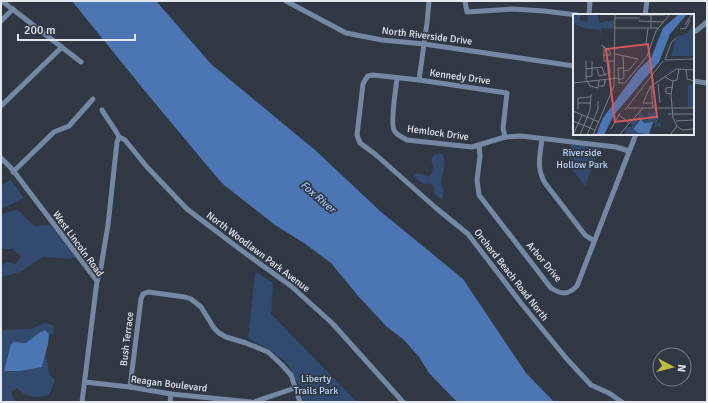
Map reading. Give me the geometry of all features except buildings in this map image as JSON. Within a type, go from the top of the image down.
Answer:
[{"type":"street","points":[[2,1],[81,62]]},
{"type":"street","name":"North Riverside Drive","points":[[286,1],[346,33],[382,40],[424,44],[573,66]]},
{"type":"street","points":[[419,80],[429,1]]},
{"type":"street","points":[[465,1],[467,12],[512,9],[573,15]]},
{"type":"street","points":[[589,14],[590,1]]},
{"type":"street","points":[[646,14],[647,1]]},
{"type":"street","points":[[1,21],[13,9]]},
{"type":"street","points":[[694,32],[707,22]]},
{"type":"street","points":[[1,106],[62,47]]},
{"type":"street","name":"Kennedy Drive","points":[[368,76],[373,75],[419,80],[507,93],[503,128],[505,137]]},
{"type":"street","name":"Orchard Beach Road North","points":[[368,76],[363,84],[357,135],[360,143],[375,154],[468,234],[521,303],[566,358],[591,385],[609,393],[622,402]]},
{"type":"street","name":"Hemlock Drive","points":[[397,78],[392,122],[394,130],[399,136],[406,140],[472,147],[505,137],[521,136],[616,147],[629,151]]},
{"type":"street","points":[[694,81],[707,83]]},
{"type":"street","points":[[13,172],[54,132],[69,126],[93,99]]},
{"type":"street","name":"North Woodlawn Park Avenue","points":[[102,110],[115,129],[118,137],[125,140],[147,167],[187,209],[291,286],[332,323],[403,402]]},
{"type":"street","name":"Arbor Drive","points":[[479,145],[480,156],[477,180],[479,195],[552,288],[558,292],[565,293],[572,291],[577,286],[636,135]]},
{"type":"street","points":[[97,281],[101,268],[108,225],[118,137]]},
{"type":"street","points":[[542,139],[539,167],[541,176],[585,235],[594,241]]},
{"type":"street","name":"West Lincoln Road","points":[[1,158],[97,281],[82,402]]},
{"type":"street","name":"Bush Terrace","points":[[130,388],[141,299],[143,294],[148,292],[192,299],[200,307],[219,333],[268,352],[291,375],[295,388]]},
{"type":"street","name":"Reagan Boulevard","points":[[85,382],[171,394],[253,402],[295,388]]},
{"type":"street","points":[[295,388],[300,402]]},
{"type":"street","points":[[170,402],[171,394]]},
{"type":"green space","name":"Riverside Hollow Park","points":[[571,144],[600,148],[585,186],[568,164]]},
{"type":"green space","points":[[443,154],[445,161],[441,184],[443,187],[442,199],[435,194],[433,185],[424,184],[414,177],[414,175],[418,173],[430,176],[433,168],[431,160],[434,155]]},
{"type":"green space","points":[[11,180],[24,198],[1,209],[1,185]]},
{"type":"green space","points":[[18,210],[34,226],[50,225],[76,257],[69,259],[43,257],[20,272],[1,277],[1,266],[7,262],[16,264],[21,257],[13,249],[2,249],[1,214]]},
{"type":"green space","name":"Liberty Trails Park","points":[[255,273],[273,283],[271,314],[356,402],[303,402],[299,386],[288,364],[269,349],[248,339]]},
{"type":"green space","points":[[44,323],[54,325],[53,334],[49,334],[45,330],[26,343],[14,342],[42,367],[46,353],[49,374],[55,380],[49,395],[40,397],[32,396],[24,394],[17,388],[11,392],[15,402],[1,402],[1,330],[31,329]]},
{"type":"water","name":"Fox River","points":[[72,1],[156,1],[211,64],[315,150],[380,211],[463,279],[526,373],[554,402],[457,402],[429,373],[419,357],[403,339],[387,327],[359,297],[331,263],[304,243],[275,225],[224,185]]},
{"type":"water","points":[[45,330],[49,334],[42,367],[20,371],[4,371],[11,344],[14,342],[26,343]]}]
